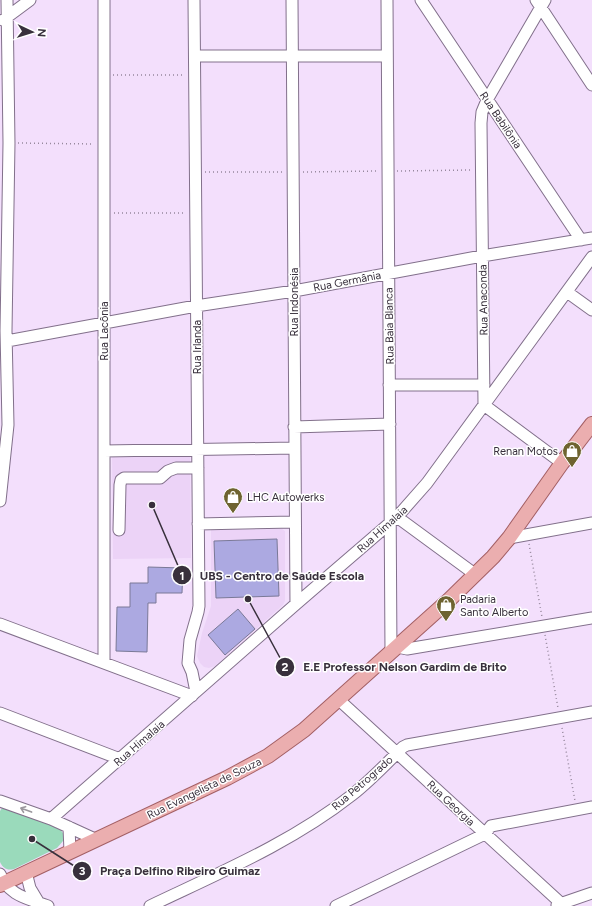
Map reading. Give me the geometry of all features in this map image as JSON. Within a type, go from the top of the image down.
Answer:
[{"type":"main road","name":"Rua Evangelista de Souza","points":[[1,881],[26,872],[70,852],[227,778],[268,756],[299,734],[476,575],[509,538],[562,462],[591,427]]},
{"type":"street","points":[[0,501],[2,458],[8,425],[4,332],[9,143],[4,123],[4,20],[7,0]]},
{"type":"street","points":[[4,20],[30,0]]},
{"type":"street","name":"Rua Lacônia","points":[[104,0],[104,662]]},
{"type":"street","name":"Rua Irlanda","points":[[194,0],[199,606],[190,640],[188,663],[192,672],[194,694]]},
{"type":"street","name":"Rua Indonésia","points":[[292,0],[296,604]]},
{"type":"street","name":"Rua Baia Blanca","points":[[387,0],[389,385],[394,520],[394,650]]},
{"type":"street","name":"Rua Babilônia","points":[[421,0],[580,240]]},
{"type":"street","points":[[540,2],[592,85]]},
{"type":"street","name":"Rua Anaconda","points":[[484,406],[481,170],[482,112],[540,2]]},
{"type":"street","points":[[195,56],[387,56]]},
{"type":"street","name":"Rua Germânia","points":[[4,332],[104,323],[592,238]]},
{"type":"street","name":"Rua Himalaia","points":[[51,819],[394,520],[427,483],[592,257]]},
{"type":"street","points":[[567,292],[592,310]]},
{"type":"street","points":[[389,385],[484,386]]},
{"type":"street","points":[[484,406],[562,462]]},
{"type":"street","points":[[294,427],[390,424]]},
{"type":"street","points":[[104,451],[294,448]]},
{"type":"street","points":[[120,530],[121,480],[124,478],[160,478],[168,471],[176,468],[198,468]]},
{"type":"street","points":[[394,520],[476,575]]},
{"type":"street","points":[[198,524],[295,522]]},
{"type":"street","points":[[509,538],[592,523]]},
{"type":"street","points":[[394,650],[592,618]]},
{"type":"street","points":[[0,624],[194,694]]},
{"type":"street","name":"Rua Georgia","points":[[338,699],[560,905]]},
{"type":"street","points":[[0,712],[120,759]]},
{"type":"street","name":"Rua Petrogrado","points":[[150,906],[280,843],[310,825],[355,793],[397,753],[408,745],[592,712]]},
{"type":"street","points":[[0,801],[51,819],[96,840]]},
{"type":"street","points":[[336,906],[485,834],[491,826],[592,807]]},
{"type":"street","points":[[68,827],[70,852]]},
{"type":"street","points":[[26,872],[30,888],[43,904]]},
{"type":"street","points":[[1,881],[16,895],[43,904]]},
{"type":"street","points":[[560,905],[592,894]]},
{"type":"path","points":[[104,75],[195,75]]},
{"type":"path","points":[[9,143],[104,144]]},
{"type":"path","points":[[196,173],[481,170]]},
{"type":"path","points":[[104,213],[196,212]]},
{"type":"path","points":[[527,535],[576,810]]},
{"type":"shaded area","points":[[190,452],[191,558],[113,559],[112,453]]},
{"type":"shaded area","points":[[282,529],[285,531],[285,601],[283,605],[215,666],[209,668],[204,667],[200,663],[197,656],[202,633],[211,606],[211,530]]},
{"type":"green space","points":[[2,808],[59,828],[63,833],[63,841],[57,848],[9,870],[2,866],[0,862],[0,811]]},
{"type":"building","points":[[277,539],[279,596],[216,598],[214,541]]},
{"type":"building","points":[[148,567],[183,568],[182,593],[156,593],[156,603],[148,603],[147,652],[116,651],[117,607],[130,607],[130,583],[148,583]]},
{"type":"building","points":[[238,609],[255,629],[225,655],[208,635]]},
{"type":"place","name":"Renan Motos","points":[[572,468]]},
{"type":"place","name":"UBS - Centro de Saúde Escola","points":[[152,505]]},
{"type":"place","name":"LHC Autowerks","points":[[233,514]]},
{"type":"place","name":"E.E Professor Nelson Gardim de Brito","points":[[248,599]]},
{"type":"place","name":"Padaria Santo Alberto","points":[[446,622]]},
{"type":"place","name":"Praça Delfino Ribeiro Guimaz","points":[[32,839]]}]
